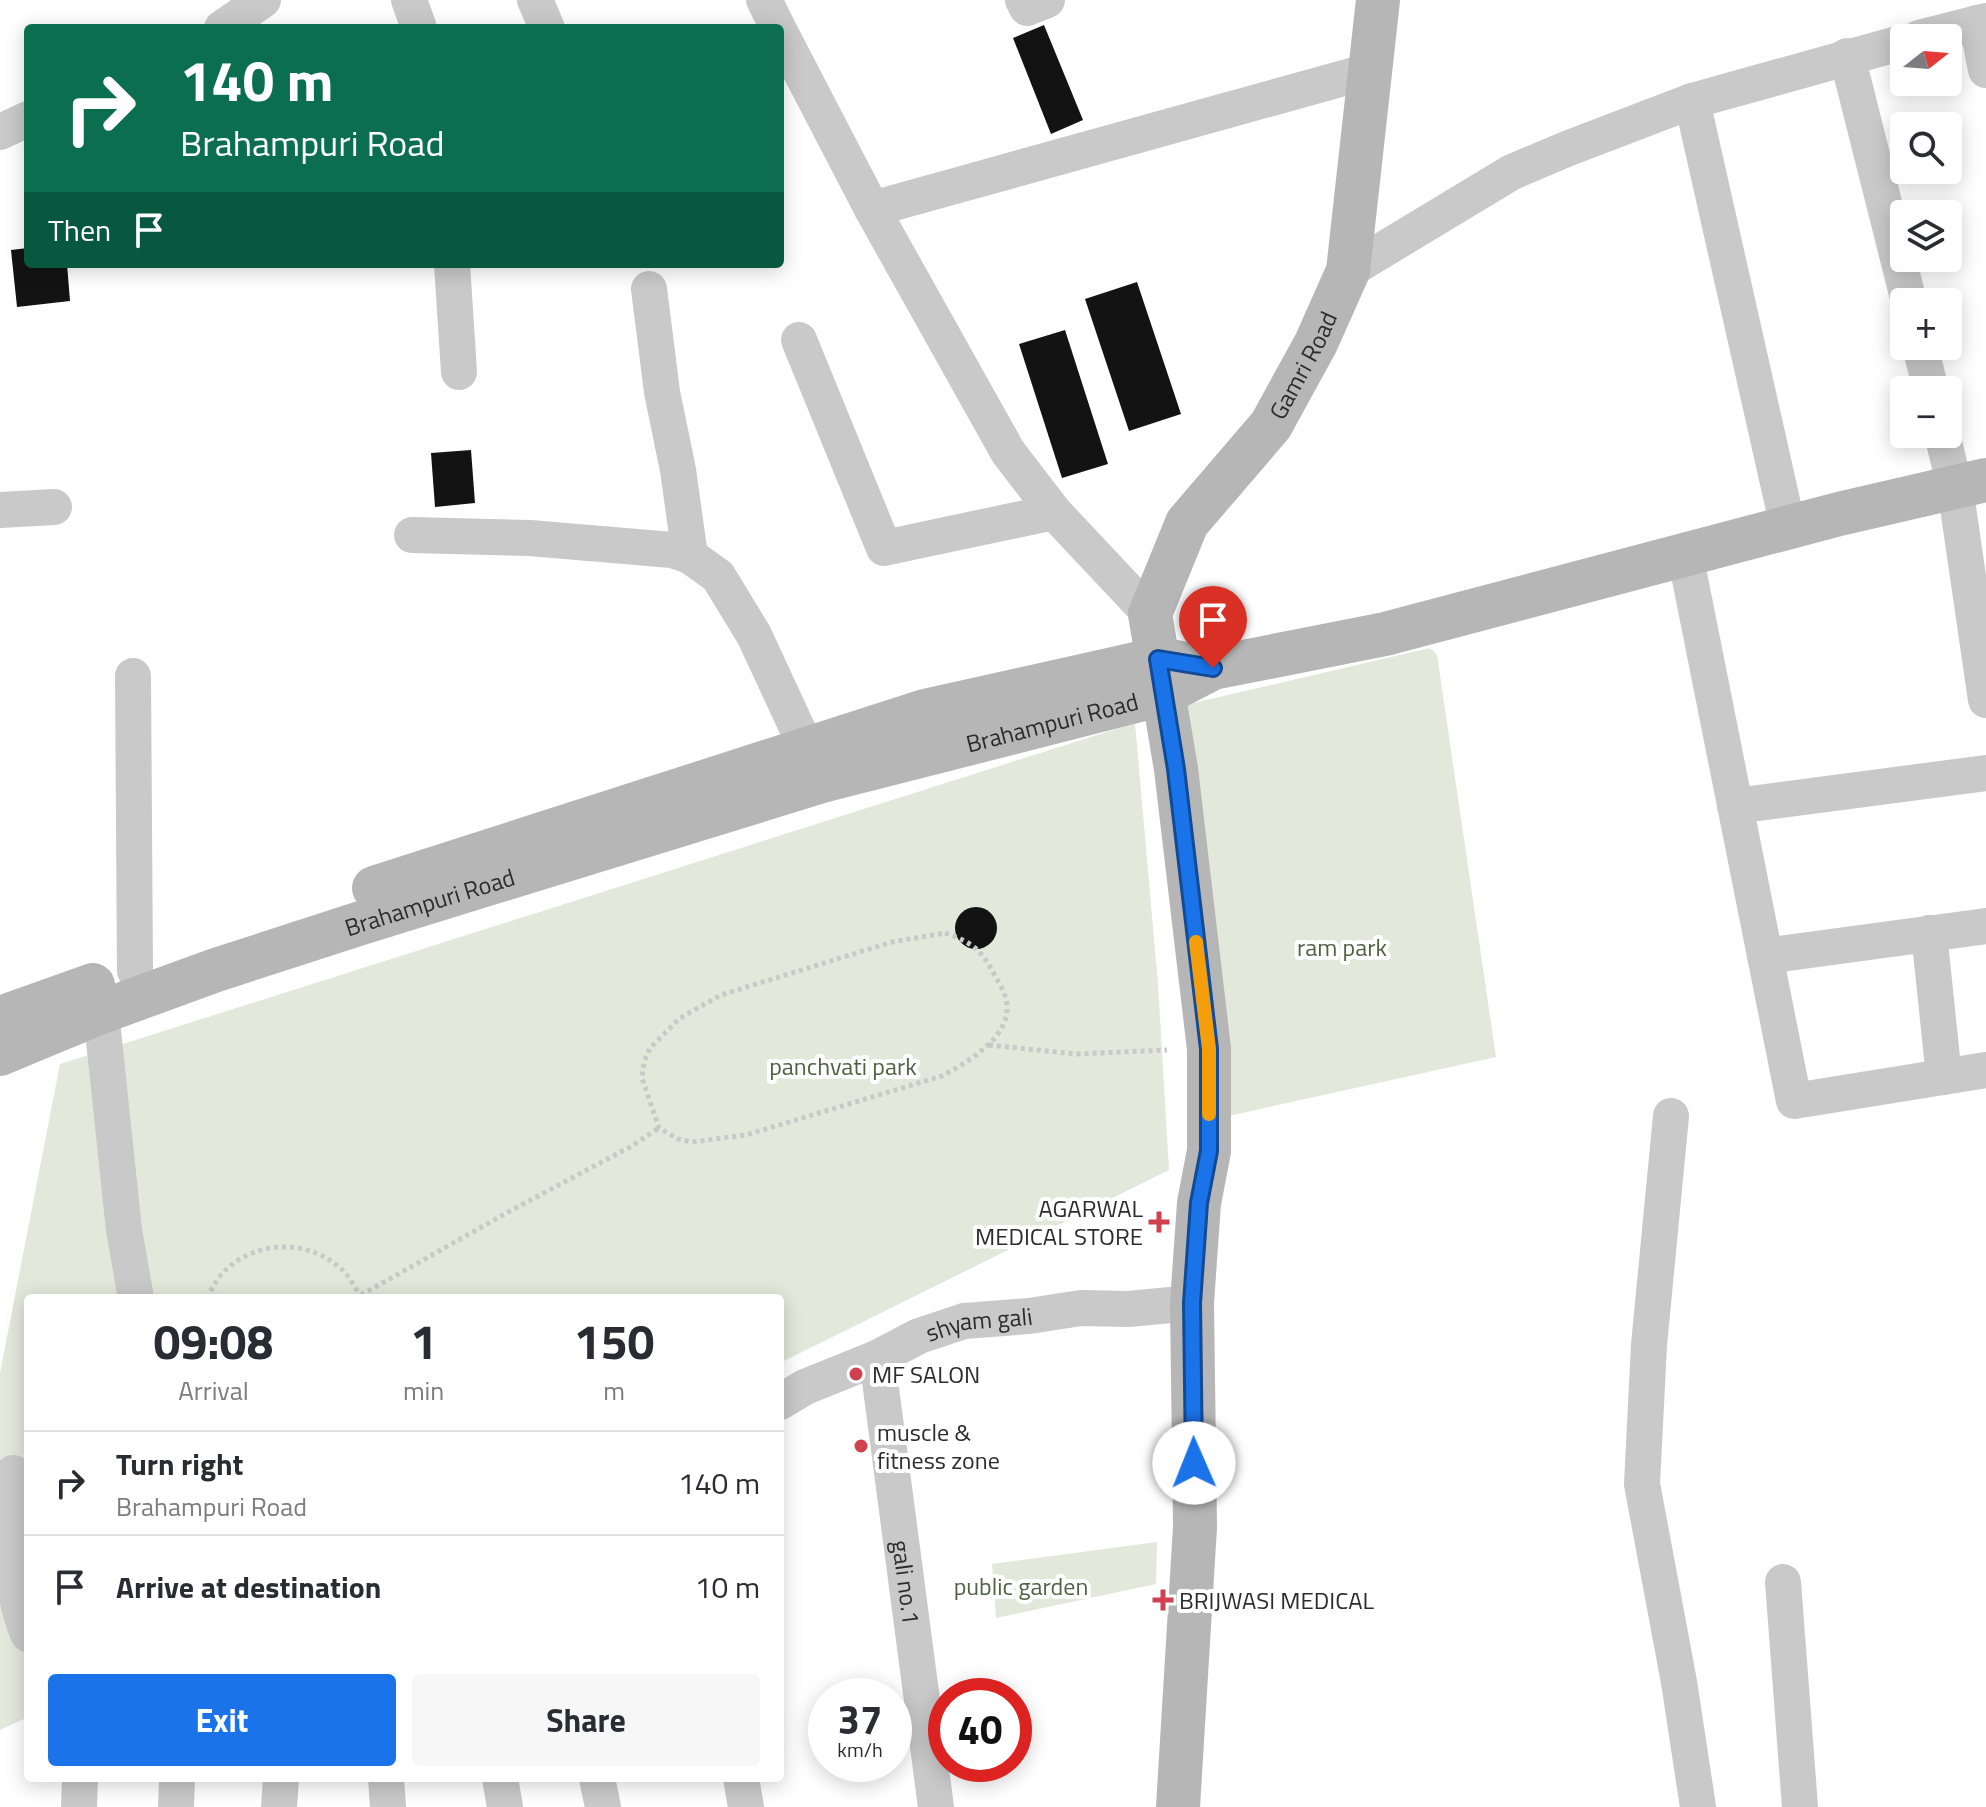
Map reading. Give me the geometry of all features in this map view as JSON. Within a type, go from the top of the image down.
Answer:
[{"type":"street","points":[[213,0],[221,24]]},
{"type":"street","points":[[228,24],[263,0]]},
{"type":"street","points":[[409,0],[418,24]]},
{"type":"street","points":[[535,0],[545,24]]},
{"type":"street","points":[[764,0],[776,24]]},
{"type":"street","points":[[1023,0],[1027,8],[1047,0]]},
{"type":"street","name":"Gamri Road","points":[[1150,614],[1187,523],[1271,425],[1316,343],[1348,271],[1378,0]]},
{"type":"street","points":[[1981,22],[1986,70]]},
{"type":"street","points":[[784,40],[872,209],[1008,452],[1054,512],[1150,614],[1176,769],[1209,1049],[1209,1151],[1199,1203],[1192,1303],[1195,1527],[1178,1807]]},
{"type":"street","points":[[1348,271],[1512,172],[1692,101],[1890,45]]},
{"type":"street","points":[[1847,56],[1905,288]]},
{"type":"street","points":[[872,209],[1369,71]]},
{"type":"street","points":[[1692,101],[1788,527]]},
{"type":"street","points":[[0,132],[24,121]]},
{"type":"street","points":[[452,268],[459,372]]},
{"type":"street","points":[[649,289],[662,392],[678,470],[690,556]]},
{"type":"street","points":[[799,340],[884,548],[1054,512]]},
{"type":"street","points":[[1950,448],[1970,483],[1986,700]]},
{"type":"street","name":"Brahampuri Road","points":[[0,1054],[97,999],[135,971],[362,907],[815,765],[1160,677],[1385,634],[1788,527],[1970,483]]},
{"type":"street","points":[[0,510],[54,507]]},
{"type":"street","points":[[412,535],[530,538],[672,550],[690,556],[718,576],[747,623],[815,765]]},
{"type":"street","points":[[1685,554],[1794,1101],[1986,1070]]},
{"type":"street","points":[[133,676],[135,971]]},
{"type":"street","points":[[1735,806],[1986,773]]},
{"type":"street","name":"Brahampuri Road","points":[[0,1018],[97,999],[216,970],[362,907]]},
{"type":"street","points":[[1765,956],[1986,926]]},
{"type":"street","points":[[1929,933],[1944,1077]]},
{"type":"street","points":[[97,999],[124,1230],[135,1294]]},
{"type":"street","points":[[1671,1116],[1649,1345],[1642,1484],[1679,1682],[1698,1807]]},
{"type":"street","name":"shyam gali","points":[[784,1400],[805,1387],[877,1358],[919,1336],[964,1321],[1081,1308],[1128,1309],[1192,1303]]},
{"type":"street","name":"gali no.1","points":[[877,1358],[936,1807]]},
{"type":"street","points":[[14,1474],[14,1573],[24,1625]]},
{"type":"street","points":[[1783,1582],[1800,1807]]},
{"type":"street","points":[[79,1807],[80,1782]]},
{"type":"street","points":[[176,1807],[177,1782]]},
{"type":"street","points":[[279,1807],[281,1782]]},
{"type":"street","points":[[386,1782],[388,1807]]},
{"type":"street","points":[[501,1782],[505,1807]]},
{"type":"street","points":[[598,1782],[603,1807]]},
{"type":"street","points":[[742,1782],[746,1807]]},
{"type":"path","points":[[945,933],[980,950],[1006,998],[1007,1015],[1001,1029],[988,1044],[961,1066],[942,1076],[746,1135],[692,1142],[678,1139],[659,1128],[642,1078],[650,1048],[680,1018],[721,995],[892,942],[945,933]]},
{"type":"path","points":[[988,1044],[1076,1054],[1209,1049]]},
{"type":"path","points":[[366,1294],[659,1128]]},
{"type":"path","points":[[209,1294],[220,1276],[240,1259],[265,1248],[292,1246],[318,1253],[341,1268],[359,1294]]},
{"type":"green space","name":"ram park","points":[[1430,648],[1437,655],[1496,1057],[1224,1117],[1176,707]]},
{"type":"green space","name":"panchvati park","points":[[1135,723],[1158,984],[1169,1170],[784,1361],[784,1294],[24,1294],[24,1719],[0,1730],[0,1373],[60,1064]]},
{"type":"green space","name":"public garden","points":[[1157,1542],[1156,1584],[996,1618],[992,1564]]},
{"type":"building","points":[[1044,25],[1083,120],[1051,134],[1013,38]]},
{"type":"building","points":[[24,248],[24,268],[67,268],[70,301],[17,307],[11,250]]},
{"type":"building","points":[[1137,282],[1181,414],[1129,431],[1085,299]]},
{"type":"building","points":[[1065,330],[1108,464],[1062,478],[1019,344]]},
{"type":"building","points":[[471,450],[475,503],[435,507],[431,453]]},
{"type":"building","points":[[976,907],[991,913],[997,928],[991,943],[976,949],[961,943],[955,928],[961,913]]},
{"type":"slow traffic","points":[[1196,942],[1209,1049],[1209,1114]]},
{"type":"place","name":"AGARWAL MEDICAL STORE","points":[[1159,1222]]},
{"type":"place","name":"MF SALON","points":[[856,1374]]},
{"type":"place","name":"muscle & fitness zone","points":[[861,1446]]},
{"type":"place","name":"BRIJWASI MEDICAL","points":[[1163,1600]]},
{"type":"route","points":[[1194,1463],[1192,1303],[1199,1203],[1209,1151],[1209,1049],[1176,769],[1158,659],[1213,668]]}]
